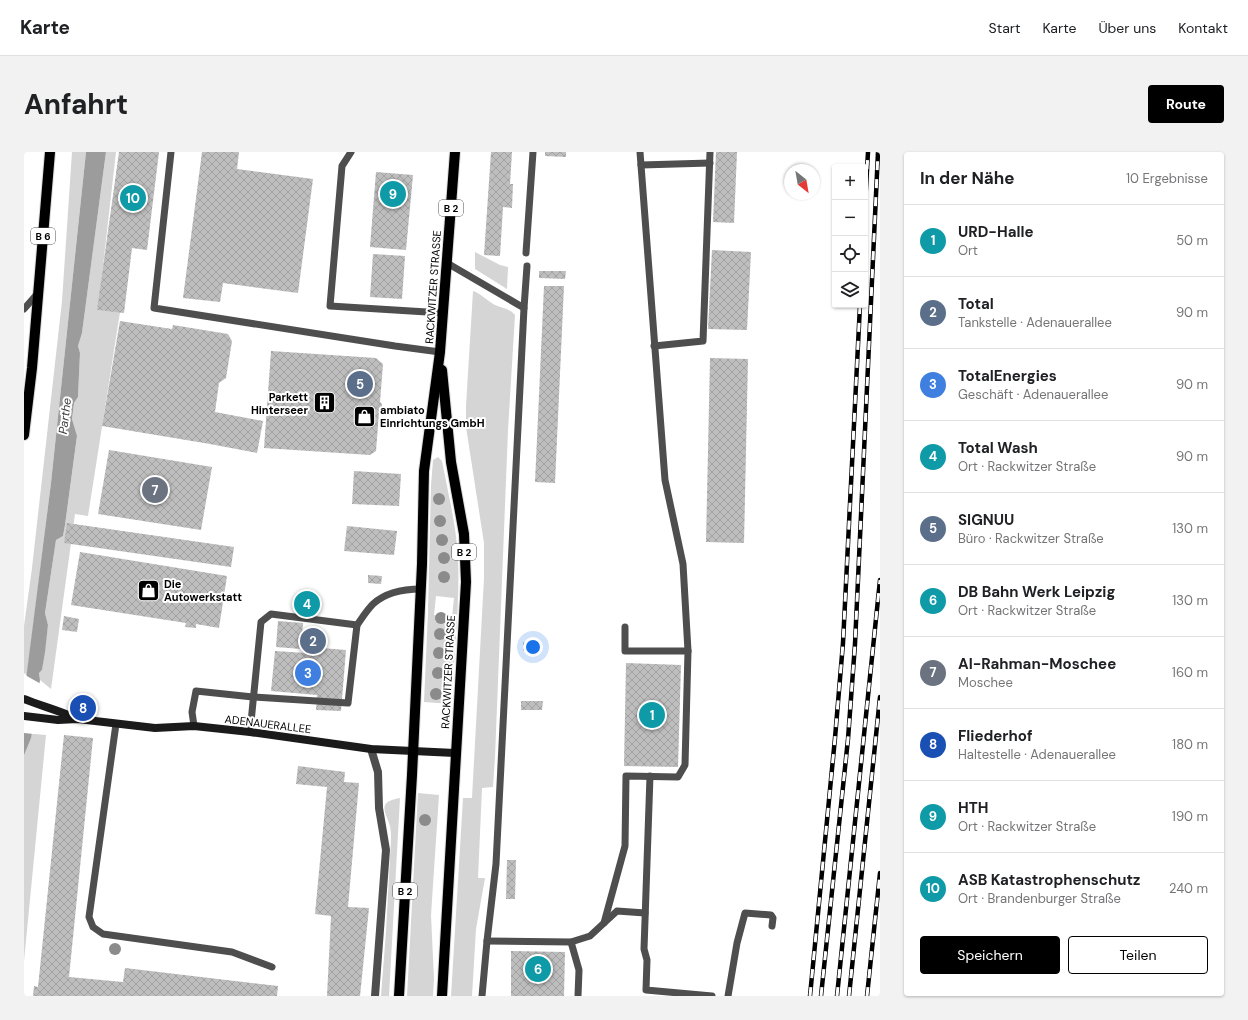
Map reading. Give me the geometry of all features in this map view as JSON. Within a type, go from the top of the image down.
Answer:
[{"type":"main road","name":"B 6","points":[[24,435],[28,365],[38,293],[50,152]]},
{"type":"main road","name":"RACKWITZER STRASSE","points":[[399,996],[421,589],[424,471],[440,352],[455,152]]},
{"type":"main road","name":"RACKWITZER STRASSE","points":[[440,352],[451,462],[464,534],[466,574],[442,996]]},
{"type":"main road","name":"ADENAUERALLEE","points":[[24,699],[78,719]]},
{"type":"main road","name":"ADENAUERALLEE","points":[[24,716],[48,719],[78,719],[155,728],[194,726],[250,732],[371,749],[455,753]]},
{"type":"street","points":[[371,749],[378,772],[379,808],[386,850],[375,996]]},
{"type":"lane","points":[[171,152],[154,308],[440,352]]},
{"type":"lane","points":[[351,152],[342,166],[330,306],[443,313]]},
{"type":"lane","points":[[526,253],[533,152]]},
{"type":"lane","points":[[604,923],[624,846],[626,776],[678,777],[685,765],[688,651],[683,564],[664,480],[640,152]]},
{"type":"lane","points":[[654,346],[703,341],[710,152]]},
{"type":"lane","points":[[641,165],[710,163]]},
{"type":"lane","points":[[447,263],[524,308]]},
{"type":"lane","points":[[482,996],[496,864],[527,266]]},
{"type":"lane","points":[[24,309],[38,293]]},
{"type":"lane","points":[[194,726],[192,712],[196,691],[253,697],[348,703],[357,625],[373,604],[389,594],[406,589],[421,589]]},
{"type":"lane","points":[[250,732],[260,622],[271,614],[357,625]]},
{"type":"lane","points":[[625,627],[625,651],[688,651]]},
{"type":"lane","points":[[116,724],[89,917],[93,927],[103,934],[232,952],[272,967]]},
{"type":"lane","points":[[650,776],[644,949],[647,960],[646,990],[712,996]]},
{"type":"lane","points":[[487,941],[571,942],[590,936],[617,911],[645,913]]},
{"type":"lane","points":[[728,996],[737,943],[745,913],[771,915],[773,918],[772,926]]},
{"type":"lane","points":[[571,942],[579,970],[578,996]]},
{"type":"shaded area","points":[[72,152],[86,152],[51,483],[27,675],[24,673],[24,626],[32,568],[62,301]]},
{"type":"shaded area","points":[[106,152],[116,152],[98,310],[120,312],[88,516],[75,514],[51,689],[40,680],[39,673],[42,670],[48,625],[45,613],[56,540],[63,536],[65,525],[77,437],[72,419],[74,403],[78,397],[80,353],[78,346],[82,333]]},
{"type":"shaded area","points":[[475,252],[500,265],[508,267],[507,289],[475,269]]},
{"type":"shaded area","points":[[473,291],[489,302],[511,311],[515,315],[508,430],[493,787],[482,788],[478,878],[485,878],[476,929],[472,996],[451,996],[463,798],[472,798],[484,578],[484,543],[466,427]]},
{"type":"shaded area","points":[[438,457],[442,461],[454,521],[458,557],[457,612],[451,704],[424,702],[433,460]],"holes":[[[436,596],[454,598],[452,617],[434,615]]]},
{"type":"shaded area","points":[[24,733],[46,735],[24,961]]},
{"type":"shaded area","points":[[418,793],[439,795],[431,915],[434,979],[433,996],[407,996]]},
{"type":"shaded area","points":[[400,798],[389,996],[381,996],[391,839],[390,826],[384,808],[385,804],[388,802]]},
{"type":"water","name":"Parthe","points":[[86,152],[106,152],[82,333],[78,346],[80,353],[78,397],[74,403],[72,419],[77,436],[63,536],[56,540],[45,613],[48,625],[45,652],[42,670],[39,673],[40,680],[31,738],[24,755],[24,695],[51,483]]},
{"type":"pier","points":[[25,675],[41,684],[34,734],[24,733]]},
{"type":"building","points":[[119,152],[159,152],[147,250],[132,248],[124,313],[97,310]]},
{"type":"building","points":[[202,152],[239,152],[237,169],[313,179],[298,293],[223,283],[220,302],[183,298]]},
{"type":"building","points":[[491,152],[512,152],[510,184],[513,184],[512,208],[503,207],[500,256],[484,255]]},
{"type":"building","points":[[545,152],[566,152],[566,157],[545,156]]},
{"type":"building","points":[[716,152],[737,152],[734,223],[713,222]]},
{"type":"building","points":[[376,172],[413,175],[406,250],[370,247]]},
{"type":"building","points":[[712,250],[751,252],[747,330],[708,329]]},
{"type":"building","points":[[373,254],[405,256],[402,299],[370,297]]},
{"type":"building","points":[[539,271],[566,271],[565,279],[539,278]]},
{"type":"building","points":[[544,286],[564,286],[555,483],[535,482]]},
{"type":"building","points":[[120,321],[172,329],[173,325],[228,334],[232,341],[226,378],[219,383],[215,412],[263,421],[257,453],[102,426]]},
{"type":"building","name":"Parkett Hinterseer","points":[[271,351],[376,358],[383,364],[380,402],[382,404],[381,411],[379,413],[376,451],[370,455],[264,448]]},
{"type":"building","points":[[710,358],[748,359],[744,543],[706,542]]},
{"type":"building","points":[[109,450],[212,467],[201,530],[98,514]]},
{"type":"building","points":[[354,471],[401,474],[399,506],[352,504]]},
{"type":"building","points":[[67,523],[234,547],[231,567],[64,543]]},
{"type":"building","points":[[347,526],[397,531],[394,555],[344,551]]},
{"type":"building","name":"Die Autowerkstatt","points":[[80,552],[227,576],[219,628],[196,624],[196,628],[185,627],[186,623],[71,605]]},
{"type":"building","points":[[368,575],[382,576],[381,584],[368,583]]},
{"type":"building","points":[[302,591],[314,592],[314,598],[321,599],[320,611],[293,609],[294,596],[301,596]]},
{"type":"building","points":[[64,616],[79,619],[77,632],[62,630]]},
{"type":"building","points":[[278,621],[303,623],[301,649],[276,647]]},
{"type":"building","points":[[523,642],[541,642],[540,651],[523,651]]},
{"type":"building","points":[[321,648],[346,650],[341,711],[316,710],[317,695],[271,691],[275,651],[321,654]]},
{"type":"building","points":[[626,663],[681,665],[678,767],[624,766]]},
{"type":"building","points":[[521,701],[543,701],[542,710],[521,710]]},
{"type":"building","points":[[64,735],[93,738],[69,977],[123,982],[125,968],[278,986],[277,996],[33,996],[34,986],[38,987]]},
{"type":"building","points":[[298,766],[345,772],[344,782],[359,783],[348,907],[369,908],[360,996],[327,996],[331,916],[315,914],[327,787],[296,784]]},
{"type":"building","points":[[507,860],[516,860],[515,899],[506,899]]},
{"type":"building","points":[[511,951],[565,952],[564,996],[511,996]]},
{"type":"railway","points":[[865,200],[868,152]]},
{"type":"railway","points":[[821,996],[848,739],[855,644],[878,152]]},
{"type":"railway","points":[[810,996],[843,643],[860,308]]},
{"type":"railway","points":[[837,996],[880,580]]},
{"type":"railway","points":[[849,996],[880,697]]},
{"type":"railway","points":[[867,996],[880,873]]},
{"type":"place","name":"HTH","points":[[393,194]]},
{"type":"place","name":"ASB Katastrophenschutz","points":[[133,198]]},
{"type":"place","name":"SIGNUU","points":[[360,384]]},
{"type":"place","name":"Parkett Hinterseer","points":[[324,403]]},
{"type":"place","name":"ambiato Einrichtungs GmbH","points":[[365,416]]},
{"type":"place","name":"Al-Rahman-Moschee","points":[[155,490]]},
{"type":"place","name":"Die Autowerkstatt","points":[[149,590]]},
{"type":"place","name":"Total Wash","points":[[307,604]]},
{"type":"place","name":"Total","points":[[313,641]]},
{"type":"place","name":"TotalEnergies","points":[[308,673]]},
{"type":"place","name":"Fliederhof","points":[[83,708]]},
{"type":"place","name":"URD-Halle","points":[[652,715]]},
{"type":"place","name":"DB Bahn Werk Leipzig","points":[[538,969]]}]
